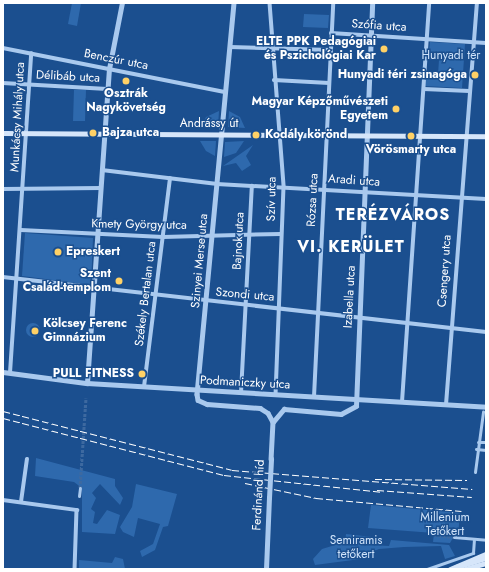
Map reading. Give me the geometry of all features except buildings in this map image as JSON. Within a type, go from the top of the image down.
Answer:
[{"type":"main road","name":"Andrássy út","points":[[3,133],[486,136]]},
{"type":"main road","points":[[450,569],[486,554]]},
{"type":"main road","points":[[450,569],[486,558]]},
{"type":"main road","points":[[465,569],[486,563]]},
{"type":"street","points":[[87,383],[107,89],[109,69],[122,3]]},
{"type":"street","name":"Szinyei Merse utca","points":[[197,390],[234,3]]},
{"type":"street","name":"Szív utca","points":[[270,3],[270,48],[284,187],[276,395]]},
{"type":"street","name":"Rózsa utca","points":[[314,398],[333,3]]},
{"type":"street","name":"Izabella utca","points":[[357,400],[358,317],[368,135],[372,3]]},
{"type":"street","points":[[402,402],[429,3]]},
{"type":"street","points":[[424,89],[469,91],[472,42],[477,3]]},
{"type":"street","name":"Szófia utca","points":[[331,33],[426,39]]},
{"type":"street","points":[[426,39],[486,43]]},
{"type":"street","points":[[230,47],[330,50]]},
{"type":"street","name":"Benczúr utca","points":[[3,48],[226,92]]},
{"type":"street","name":"Munkácsy Mihály utca","points":[[10,373],[18,279],[32,54]]},
{"type":"street","points":[[274,80],[329,83]]},
{"type":"street","name":"Délibáb utca","points":[[3,83],[107,89]]},
{"type":"street","name":"Csengery utca","points":[[446,405],[469,91]]},
{"type":"street","name":"Aradi utca","points":[[102,170],[217,184],[365,191],[486,199]]},
{"type":"street","name":"Székely Bertalan utca","points":[[144,387],[164,237],[170,179]]},
{"type":"street","name":"Bajnok utca","points":[[241,393],[252,186]]},
{"type":"street","points":[[3,189],[23,190],[101,188]]},
{"type":"street","name":"Kmety György utca","points":[[21,230],[98,235],[164,237],[282,234]]},
{"type":"street","name":"Szondi utca","points":[[3,277],[155,296],[318,312],[486,332]]},
{"type":"street","name":"Podmaniczky utca","points":[[3,372],[87,383],[314,398],[486,407]]},
{"type":"street","points":[[197,390],[202,403],[260,408],[273,422],[284,410],[346,413],[355,408],[357,400]]},
{"type":"street","points":[[475,472],[476,449],[484,412]]},
{"type":"street","name":"Ferdinánd híd","points":[[266,569],[273,422]]},
{"type":"street","points":[[478,442],[486,442]]},
{"type":"street","points":[[476,449],[486,450]]},
{"type":"street","points":[[21,502],[26,458]]},
{"type":"street","points":[[79,496],[80,488]]},
{"type":"street","points":[[3,500],[78,511],[75,569]]},
{"type":"street","points":[[454,537],[486,540]]},
{"type":"street","points":[[427,569],[460,560],[473,553],[474,539]]},
{"type":"green space","points":[[72,3],[81,3],[77,26],[68,24]]},
{"type":"green space","points":[[304,14],[329,15],[328,28],[303,27]]},
{"type":"green space","name":"Hunyadi tér","points":[[430,42],[465,44],[462,88],[425,86],[426,74],[438,74],[439,60],[428,60]]},
{"type":"green space","points":[[74,90],[86,90],[85,121],[73,121]]},
{"type":"green space","points":[[219,111],[218,127],[201,127],[206,117]]},
{"type":"green space","points":[[229,111],[240,117],[245,128],[228,127]]},
{"type":"green space","points":[[200,141],[216,141],[215,156],[206,151]]},
{"type":"green space","points":[[244,141],[236,153],[224,157],[225,142]]},
{"type":"green space","points":[[253,145],[246,156],[251,165],[242,171],[236,163],[223,166]]},
{"type":"green space","name":"Epreskert","points":[[25,233],[93,238],[91,285],[22,276]]},
{"type":"green space","points":[[30,323],[36,323],[40,327],[40,333],[36,337],[30,337],[26,333],[26,327]]},
{"type":"green space","points":[[36,458],[115,479],[115,486],[123,498],[120,505],[100,484],[92,493],[96,498],[91,509],[95,512],[93,523],[97,524],[107,510],[120,515],[115,534],[82,532],[82,488],[74,482],[35,476]]},
{"type":"green space","points":[[136,484],[177,494],[168,526],[163,527],[155,550],[142,557],[140,551],[153,544],[160,524],[138,518],[134,537],[123,532],[120,527],[132,507]]},
{"type":"green space","name":"Millenium Tetőkert","points":[[371,505],[460,513],[458,536],[454,536],[450,543],[433,542],[434,533],[368,528]]},
{"type":"green space","name":"Semiramis tetőkert","points":[[346,534],[372,537],[371,545],[389,546],[391,540],[449,545],[455,556],[445,559],[441,546],[404,547],[379,549],[367,554],[368,558],[315,565],[313,559],[322,549],[345,542]]},
{"type":"green space","points":[[115,557],[123,559],[125,569],[79,569],[79,560],[112,563]]},
{"type":"tunnel","points":[[80,488],[86,398]]},
{"type":"tunnel","points":[[434,535],[454,537]]},
{"type":"railway","points":[[3,411],[232,470],[472,489]]},
{"type":"railway","points":[[3,418],[224,475],[383,492]]},
{"type":"railway","points":[[375,479],[467,480]]},
{"type":"railway","points":[[245,483],[316,498],[461,511]]},
{"type":"railway","points":[[377,490],[472,497]]},
{"type":"place","name":"ELTE PPK Pedagógiai és Pszichológiai Kar","points":[[384,49]]},
{"type":"place","name":"Hunyadi téri zsinagóga","points":[[475,75]]},
{"type":"place","name":"Osztrák Nagykövetség","points":[[126,81]]},
{"type":"place","name":"Magyar Képzőművészeti Egyetem","points":[[396,109]]},
{"type":"place","name":"Bajza utca","points":[[93,133]]},
{"type":"place","name":"Kodály körönd","points":[[256,135]]},
{"type":"place","name":"Vörösmarty utca","points":[[411,136]]},
{"type":"place","name":"Epreskert","points":[[58,252]]},
{"type":"place","name":"Szent Család-templom","points":[[119,281]]},
{"type":"place","name":"Kölcsey Ferenc Gimnázium","points":[[35,331]]},
{"type":"place","name":"PULL FITNESS","points":[[142,374]]},
{"type":"district","name":"TERÉZVÁROS","points":[[393,215]]},
{"type":"district","name":"VI. KERÜLET","points":[[351,247]]}]
